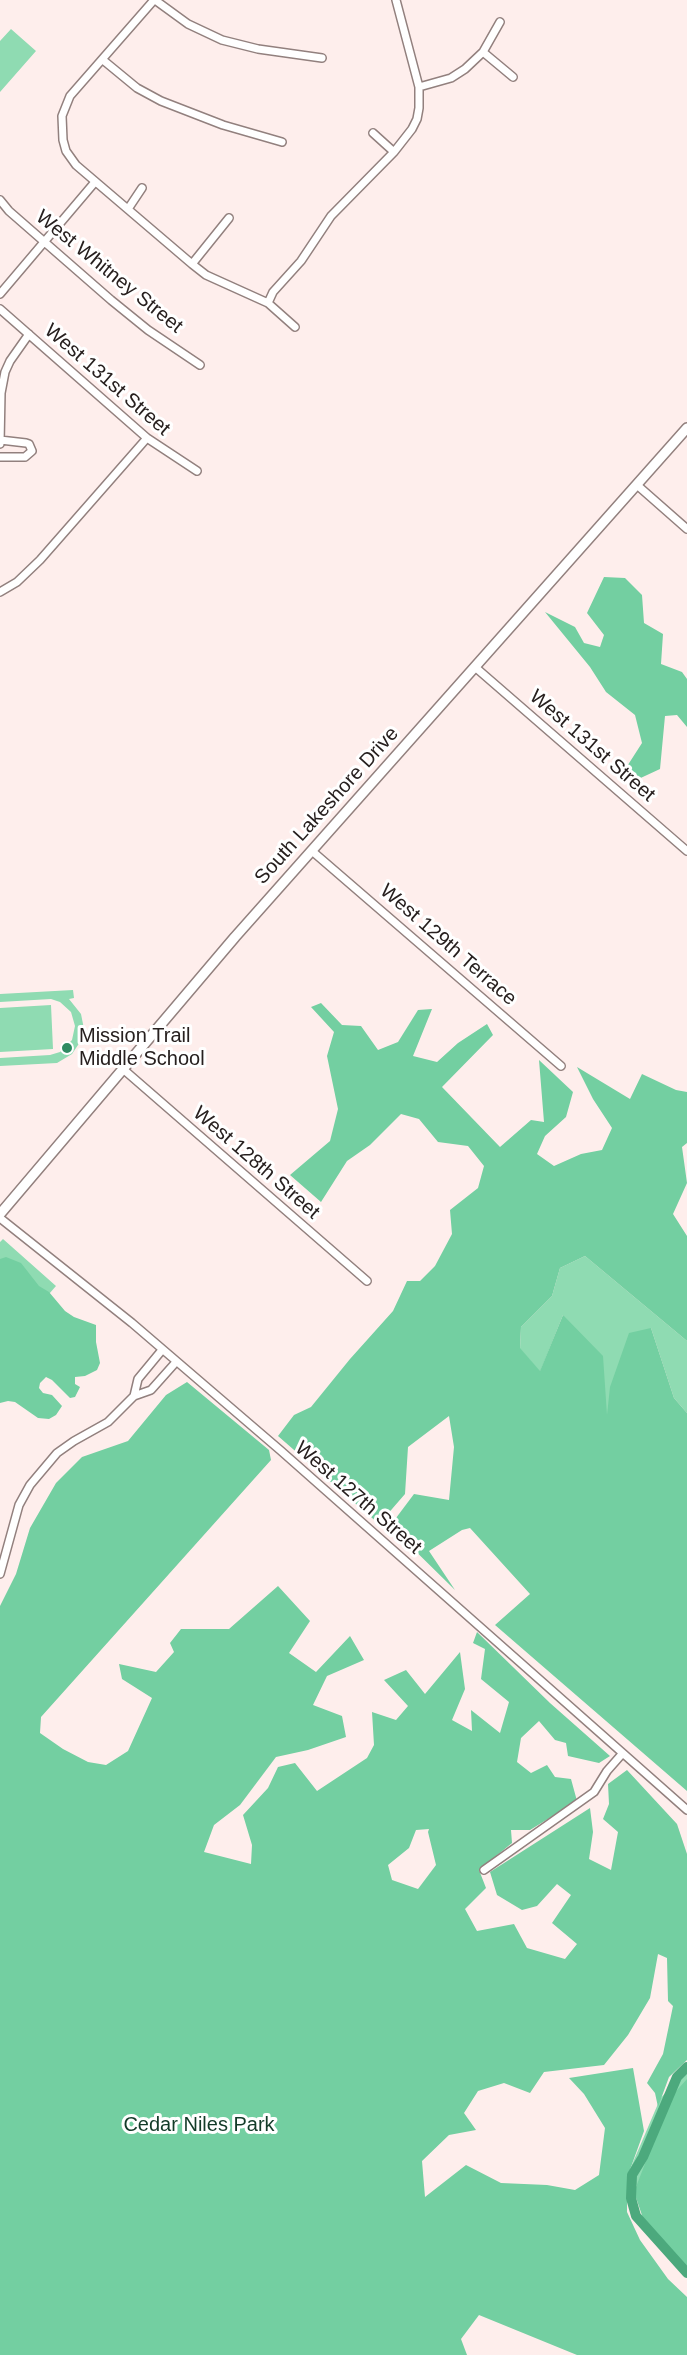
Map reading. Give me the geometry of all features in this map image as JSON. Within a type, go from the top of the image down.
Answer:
[{"type":"street","points":[[295,327],[268,303],[206,275],[76,165],[66,151],[62,116],[70,96],[154,0],[188,24],[222,40],[258,50],[322,58]]},
{"type":"street","points":[[268,303],[273,292],[296,266],[331,216],[394,152],[417,119],[420,108],[419,87],[396,0]]},
{"type":"street","points":[[419,87],[458,74],[483,52],[500,22]]},
{"type":"street","points":[[483,52],[513,77]]},
{"type":"street","points":[[103,60],[137,88],[161,101],[223,125],[282,142]]},
{"type":"street","points":[[373,133],[394,152]]},
{"type":"street","points":[[0,294],[95,182]]},
{"type":"street","points":[[128,209],[142,188]]},
{"type":"street","name":"West Whitney Street","points":[[0,200],[9,211],[111,300],[148,330],[200,365]]},
{"type":"street","points":[[192,264],[229,218]]},
{"type":"street","name":"West 131st Street","points":[[0,309],[147,438],[196,471]]},
{"type":"street","points":[[0,457],[25,457],[32,451],[31,446],[26,442],[0,442],[1,393],[5,372],[9,361],[29,334]]},
{"type":"street","name":"South Lakeshore Drive","points":[[0,1216],[235,937],[687,428]]},
{"type":"street","points":[[0,592],[17,582],[40,560],[147,438]]},
{"type":"street","points":[[637,485],[687,529]]},
{"type":"street","name":"West 131st Street","points":[[475,667],[687,851]]},
{"type":"street","name":"West 129th Terrace","points":[[312,850],[561,1066]]},
{"type":"street","name":"West 128th Street","points":[[123,1069],[367,1281]]},
{"type":"street","name":"West 127th Street","points":[[0,1216],[162,1350],[382,1540],[687,1810]]},
{"type":"street","points":[[134,1395],[138,1379],[162,1350]]},
{"type":"street","points":[[0,1574],[19,1505],[30,1485],[57,1454],[74,1441],[108,1422],[134,1395],[151,1390],[176,1362]]},
{"type":"street","points":[[484,1870],[594,1792],[607,1771],[622,1754]]},
{"type":"green space","points":[[11,29],[36,51],[0,92],[0,41]]},
{"type":"green space","points":[[604,577],[625,578],[642,595],[644,623],[663,634],[661,664],[682,672],[687,679],[687,727],[677,715],[665,716],[660,769],[632,782],[624,771],[642,743],[635,715],[606,692],[590,667],[545,612],[575,627],[584,643],[600,647],[604,635],[587,613]]},
{"type":"green space","points":[[73,990],[74,998],[69,999],[81,1014],[84,1029],[80,1042],[72,1054],[57,1063],[0,1066],[0,1058],[50,1055],[60,1052],[72,1040],[75,1026],[71,1012],[60,1002],[51,999],[0,1002],[0,994]]},
{"type":"green space","points":[[321,1003],[342,1025],[361,1026],[378,1050],[398,1042],[418,1010],[432,1009],[413,1056],[437,1062],[458,1043],[487,1024],[493,1035],[442,1087],[500,1147],[531,1120],[544,1122],[539,1060],[573,1092],[566,1117],[545,1136],[537,1154],[554,1166],[581,1154],[602,1150],[612,1128],[593,1099],[577,1067],[630,1099],[642,1074],[676,1090],[687,1092],[687,1143],[682,1147],[687,1183],[673,1214],[687,1236],[687,1341],[585,1256],[560,1268],[552,1296],[521,1327],[520,1348],[540,1371],[563,1315],[603,1356],[607,1415],[610,1387],[629,1333],[651,1328],[674,1398],[687,1413],[687,1791],[495,1625],[530,1594],[470,1528],[462,1530],[429,1551],[455,1590],[390,1526],[414,1494],[449,1500],[454,1447],[449,1416],[408,1447],[405,1494],[379,1524],[278,1436],[294,1415],[311,1407],[393,1311],[407,1281],[420,1281],[435,1266],[452,1234],[450,1210],[478,1188],[484,1166],[468,1146],[438,1142],[419,1119],[401,1114],[370,1145],[347,1161],[321,1202],[290,1175],[330,1141],[338,1109],[327,1056],[334,1032],[311,1007]]},
{"type":"green space","points":[[51,1005],[53,1049],[0,1052],[0,1008]]},
{"type":"green space","points":[[3,1239],[56,1286],[0,1350],[0,1242]]},
{"type":"green space","points":[[585,1256],[687,1341],[687,1413],[674,1398],[651,1328],[607,1420],[563,1315],[540,1372],[520,1349],[521,1327],[552,1296],[560,1268]]},
{"type":"green space","points":[[6,1257],[21,1263],[39,1286],[49,1292],[65,1311],[96,1325],[100,1363],[97,1370],[85,1376],[75,1377],[75,1384],[80,1387],[75,1397],[70,1398],[46,1377],[40,1383],[39,1388],[43,1393],[52,1395],[62,1406],[56,1415],[49,1419],[38,1418],[15,1402],[0,1403],[0,1259]]},
{"type":"green space","name":"Cedar Niles Park","points":[[187,1382],[269,1450],[271,1460],[41,1717],[40,1733],[63,1749],[88,1762],[106,1765],[128,1751],[152,1698],[122,1679],[119,1664],[156,1672],[174,1652],[170,1643],[181,1629],[229,1629],[278,1586],[310,1621],[289,1653],[316,1672],[350,1636],[364,1660],[327,1676],[313,1705],[342,1716],[346,1737],[308,1750],[276,1757],[240,1805],[214,1825],[204,1852],[251,1864],[252,1845],[243,1815],[268,1788],[278,1767],[295,1763],[317,1791],[367,1758],[374,1745],[372,1712],[396,1720],[408,1706],[384,1680],[406,1670],[425,1694],[460,1652],[465,1689],[452,1720],[472,1731],[471,1710],[500,1733],[509,1702],[481,1679],[485,1649],[473,1643],[477,1632],[550,1703],[610,1756],[599,1763],[568,1756],[566,1743],[555,1740],[539,1721],[521,1738],[517,1762],[531,1773],[547,1765],[555,1777],[571,1779],[577,1801],[530,1830],[511,1830],[512,1843],[479,1870],[486,1888],[465,1909],[477,1931],[514,1924],[527,1948],[565,1959],[577,1944],[552,1923],[571,1895],[557,1884],[537,1906],[522,1910],[497,1895],[490,1872],[590,1808],[593,1832],[589,1859],[611,1870],[618,1832],[603,1819],[609,1804],[608,1784],[627,1770],[677,1824],[687,1854],[687,2060],[669,2077],[658,2107],[655,2093],[647,2083],[663,2054],[673,2006],[668,2001],[667,1958],[658,1954],[650,1998],[628,2035],[604,2065],[544,2072],[530,2093],[504,2083],[478,2091],[464,2113],[476,2130],[449,2135],[422,2161],[425,2197],[466,2165],[501,2183],[547,2185],[575,2190],[599,2175],[605,2128],[584,2094],[569,2078],[633,2068],[644,2131],[627,2178],[627,2212],[640,2240],[668,2279],[687,2297],[687,2355],[577,2355],[479,2315],[461,2339],[467,2355],[0,2355],[0,1606],[16,1574],[30,1528],[56,1483],[82,1457],[128,1441],[166,1395]],"holes":[[[429,1829],[436,1865],[418,1889],[392,1880],[388,1865],[409,1848],[416,1830]]]},
{"type":"green space","points":[[687,2068],[687,2265],[643,2208],[631,2167],[660,2099]]},
{"type":"green space","points":[[687,2079],[687,2268],[644,2221],[634,2192],[671,2097]]},
{"type":"waterway","points":[[687,2067],[677,2077],[643,2157],[632,2175],[631,2198],[636,2216],[687,2273]]},
{"type":"place","name":"Mission Trail Middle School","points":[[67,1048]]}]
